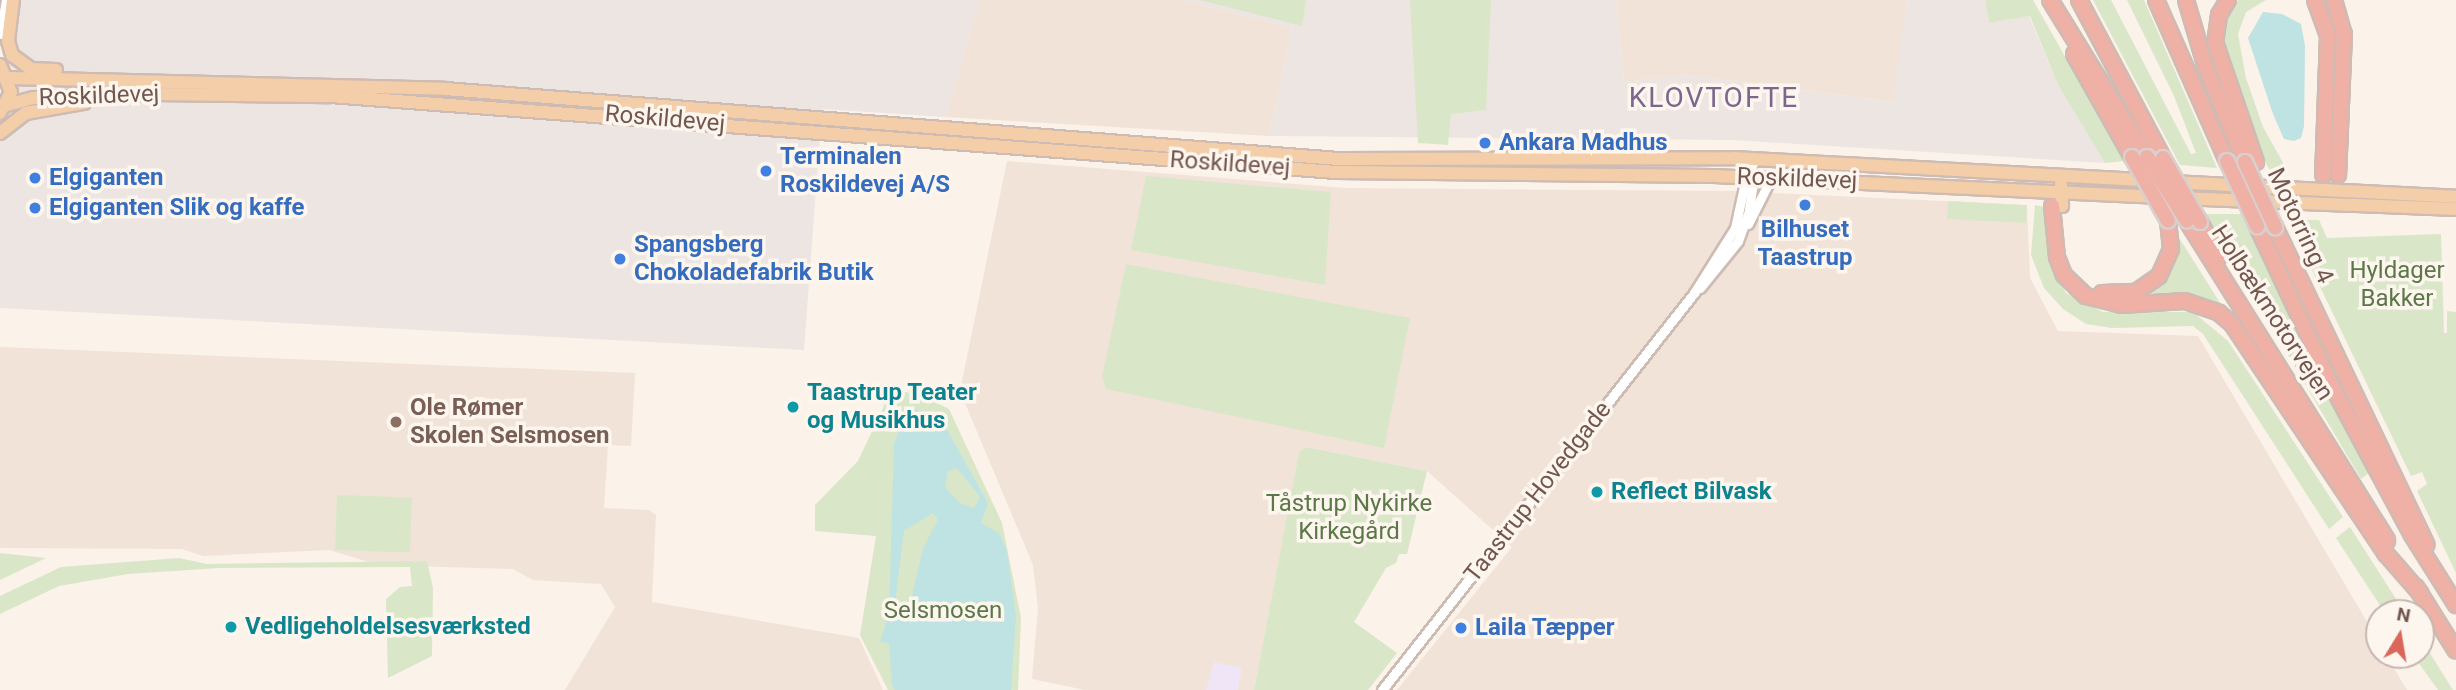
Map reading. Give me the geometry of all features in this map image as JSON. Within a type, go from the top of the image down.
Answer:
[{"type":"highway","points":[[2048,0],[2168,220],[2171,250],[2159,275],[2136,292],[2107,294],[2081,281],[2072,270],[2063,243],[2058,192]]},
{"type":"highway","name":"Holbækmotorvejen","points":[[2048,0],[2155,158],[2456,651]]},
{"type":"highway","points":[[2079,0],[2155,158]]},
{"type":"highway","name":"Holbækmotorvejen","points":[[2156,0],[2227,161],[2331,384],[2412,535],[2456,605]]},
{"type":"highway","name":"Motorring 4","points":[[2186,0],[2206,68],[2251,162],[2299,279],[2441,579]]},
{"type":"highway","points":[[2228,0],[2219,15],[2215,42],[2251,162]]},
{"type":"highway","points":[[2315,0],[2328,35],[2331,175]]},
{"type":"highway","points":[[2331,175],[2344,34],[2334,0]]},
{"type":"highway","points":[[2058,192],[2057,257],[2064,275],[2087,296],[2121,305],[2185,301],[2219,313],[2232,324],[2386,554],[2420,593]]},
{"type":"main road","points":[[13,0],[9,46],[26,67],[152,80]]},
{"type":"main road","points":[[0,65],[9,78],[3,109]]},
{"type":"main road","name":"Roskildevej","points":[[9,78],[445,89],[1331,159],[1966,174],[2058,192],[2326,198]]},
{"type":"main road","name":"Roskildevej","points":[[3,109],[33,98],[212,93],[444,101],[1337,172],[1570,174],[1752,171],[1771,178],[1954,186],[2040,183],[2058,192],[2221,185],[2326,198],[2456,209]]},
{"type":"main road","points":[[0,133],[35,109],[91,102],[104,96]]},
{"type":"main road","points":[[1570,174],[1733,167],[1752,171]]},
{"type":"main road","points":[[2331,175],[2338,191]]},
{"type":"main road","points":[[2326,198],[2331,175]]},
{"type":"main road","points":[[2326,198],[2338,191],[2456,197]]},
{"type":"street","points":[[0,34],[6,0]]},
{"type":"street","name":"Taastrup Hovedgade","points":[[1693,293],[1709,281],[1739,237],[1749,210],[1752,171]]},
{"type":"street","name":"Taastrup Hovedgade","points":[[1382,690],[1693,293],[1733,233],[1752,171]]},
{"type":"street","points":[[1739,237],[1771,178]]},
{"type":"shaded area","points":[[18,0],[980,0],[945,117],[822,109],[804,350],[0,308],[0,106]]},
{"type":"shaded area","points":[[980,0],[1181,0],[1292,28],[1269,136],[945,117]]},
{"type":"shaded area","points":[[1181,0],[1616,0],[1624,82],[1686,75],[1892,102],[1907,0],[1985,0],[1989,23],[2029,16],[2058,85],[2105,163],[1733,140],[1269,136],[1292,28]]},
{"type":"shaded area","points":[[1616,0],[1907,0],[1893,102],[1686,75],[1624,82]]},
{"type":"shaded area","points":[[1007,161],[1346,188],[1733,191],[2027,205],[2030,278],[2058,331],[2198,336],[2365,618],[2365,669],[2394,669],[2407,690],[1397,690],[1512,547],[1427,471],[1306,447],[1299,452],[1254,690],[1085,690],[1032,679],[1038,608],[1033,565],[960,391]]},
{"type":"shaded area","points":[[0,347],[635,373],[631,446],[608,445],[604,508],[649,510],[656,515],[652,602],[859,638],[883,690],[565,690],[615,607],[601,584],[533,580],[513,569],[379,565],[329,550],[203,556],[182,549],[0,548]]},
{"type":"shaded area","points":[[1214,662],[1242,668],[1238,690],[1206,690]]},
{"type":"green space","points":[[1200,0],[1306,0],[1302,26]]},
{"type":"green space","points":[[1410,0],[1491,0],[1486,110],[1451,114],[1448,145],[1418,143]]},
{"type":"green space","points":[[1985,0],[2033,0],[2124,161],[2105,163],[2058,85],[2030,16],[1989,23]]},
{"type":"green space","points":[[2093,0],[2111,0],[2191,154],[2196,153],[2174,96],[2127,0],[2144,0],[2217,168],[2180,165]]},
{"type":"green space","points":[[2238,0],[2266,0],[2246,12],[2238,34],[2246,78],[2263,127],[2286,168],[2281,171],[2269,169],[2260,152],[2230,74],[2222,29]]},
{"type":"green space","points":[[1146,176],[1331,192],[1325,285],[1131,250]]},
{"type":"green space","points":[[1948,201],[2027,205],[2026,223],[1947,219]]},
{"type":"green space","points":[[2035,205],[2044,207],[2051,266],[2066,293],[2103,312],[2193,312],[2228,341],[2343,517],[2329,529],[2203,334],[2193,326],[2112,328],[2086,324],[2063,309],[2044,288],[2031,255]]},
{"type":"green space","points":[[2205,214],[2243,214],[2370,472],[2361,479]]},
{"type":"green space","name":"Hyldager Bakker","points":[[2288,220],[2319,220],[2327,238],[2441,234],[2444,333],[2447,333],[2447,311],[2456,312],[2456,573],[2417,491],[2427,484],[2422,472],[2411,476]]},
{"type":"green space","points":[[2178,236],[2222,306],[2148,293],[2177,259]]},
{"type":"green space","points":[[1126,264],[1410,318],[1384,448],[1106,389],[1102,377]]},
{"type":"green space","name":"Selsmosen","points":[[892,389],[920,395],[949,409],[1002,523],[1021,618],[1018,690],[888,690],[860,635],[876,536],[815,531],[815,505],[858,461]]},
{"type":"green space","name":"Tåstrup Nykirke Kirkegård","points":[[1306,447],[1427,471],[1407,554],[1399,554],[1396,563],[1386,568],[1354,622],[1397,653],[1368,690],[1254,690],[1299,452]]},
{"type":"green space","points":[[337,495],[412,498],[410,553],[335,550]]},
{"type":"green space","points":[[2350,527],[2396,599],[2376,599],[2336,538]]},
{"type":"green space","points":[[0,553],[46,558],[0,580]]},
{"type":"green space","points":[[179,558],[207,564],[427,561],[433,588],[432,656],[388,678],[386,599],[400,587],[412,586],[410,567],[219,568],[128,574],[59,586],[0,614],[0,596],[61,567]]},
{"type":"green space","points":[[2435,661],[2453,690],[2438,690],[2423,669],[2435,669]]},
{"type":"water","points":[[2263,12],[2282,14],[2301,24],[2305,46],[2304,126],[2301,138],[2294,141],[2284,139],[2248,38]]},
{"type":"water","name":"Selsmosen","points":[[914,409],[945,417],[946,428],[988,503],[981,523],[999,533],[1007,551],[1016,616],[1011,690],[895,690],[892,685],[889,643],[880,642],[889,613],[894,444],[905,414]],"holes":[[[957,468],[980,497],[974,508],[961,504],[945,487],[948,471]],[[933,513],[938,520],[923,548],[907,618],[897,620],[894,612],[904,531]]]},
{"type":"place","name":"Ankara Madhus","points":[[1485,143]]},
{"type":"place","name":"Terminalen Roskildevej A/S","points":[[766,171]]},
{"type":"place","name":"Elgiganten","points":[[35,178]]},
{"type":"place","name":"Bilhuset Taastrup","points":[[1805,205]]},
{"type":"place","name":"Elgiganten Slik og kaffe","points":[[35,208]]},
{"type":"place","name":"Spangsberg Chokoladefabrik Butik","points":[[620,259]]},
{"type":"place","name":"Taastrup Teater og Musikhus","points":[[793,407]]},
{"type":"place","name":"Ole Rømer Skolen Selsmosen","points":[[396,422]]},
{"type":"place","name":"Reflect Bilvask","points":[[1597,492]]},
{"type":"place","name":"Vedligeholdelsesværksted","points":[[231,627]]},
{"type":"place","name":"Laila Tæpper","points":[[1461,628]]},
{"type":"district","name":"KLOVTOFTE","points":[[1714,98]]}]
